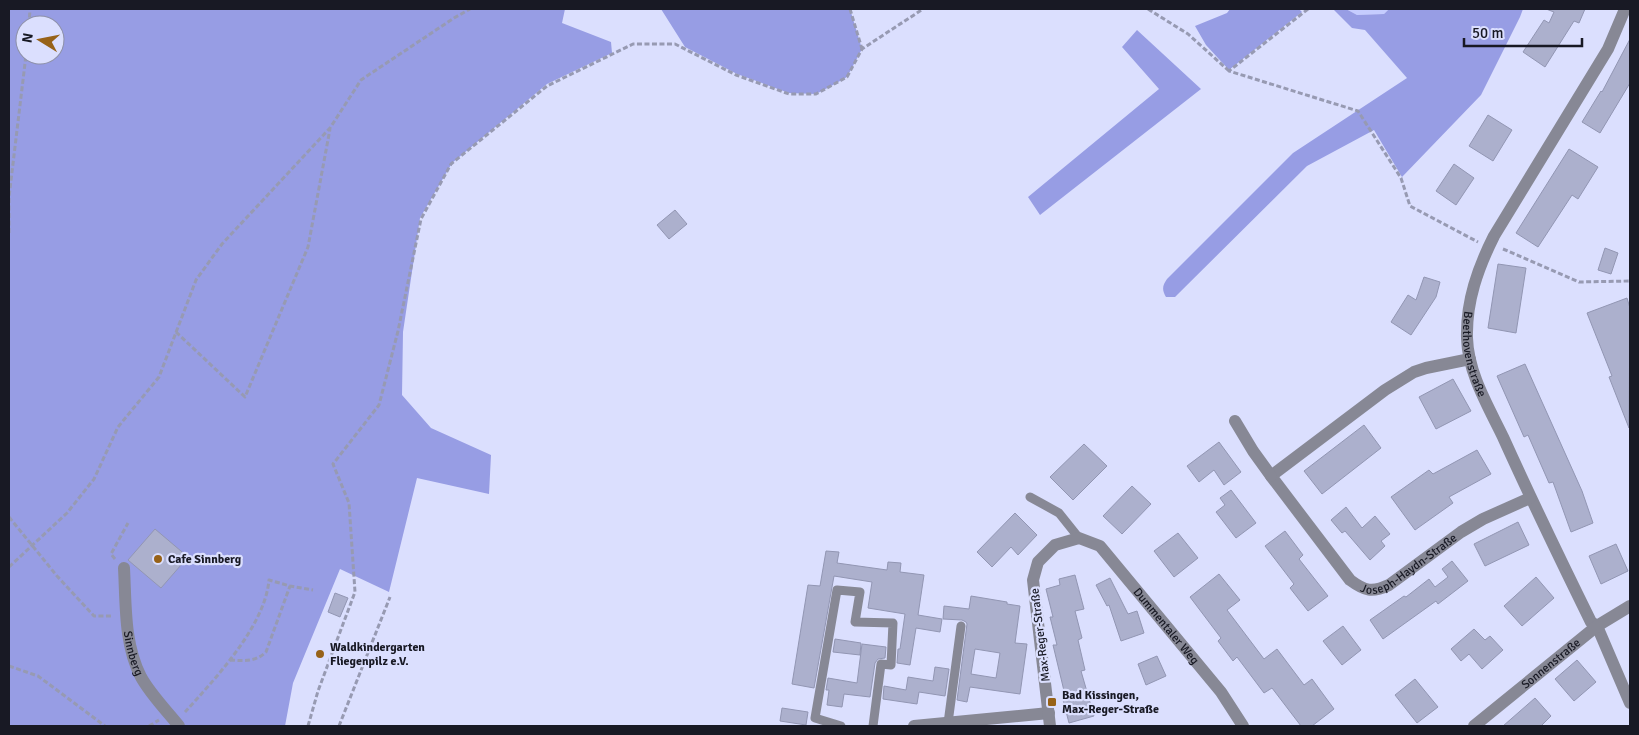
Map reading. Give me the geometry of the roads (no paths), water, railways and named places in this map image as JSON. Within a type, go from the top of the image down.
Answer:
[{"type":"street","name":"Beethovenstraße","points":[[1625,9],[1608,49],[1490,246],[1478,272],[1468,313],[1467,338],[1470,359],[1477,381],[1530,498],[1591,622],[1597,626],[1630,703]]},
{"type":"street","points":[[1271,476],[1385,390],[1404,378],[1426,368],[1470,359]]},
{"type":"street","name":"Joseph-Haydn-Straße","points":[[1235,421],[1271,476],[1350,580],[1365,590],[1381,589],[1389,585],[1460,532],[1483,519],[1530,498]]},
{"type":"street","name":"Max-Reger-Straße","points":[[1050,726],[1033,580],[1038,562],[1055,545],[1079,538]]},
{"type":"street","name":"Dummentaler Weg","points":[[1079,538],[1100,546],[1221,692],[1243,726]]},
{"type":"street","name":"Sinnberg","points":[[124,568],[128,637],[134,660],[142,679],[178,724]]},
{"type":"street","name":"Sonnenstraße","points":[[1474,726],[1597,626],[1630,606]]},
{"type":"street","points":[[914,726],[1048,713]]},
{"type":"lane","points":[[1030,498],[1059,513],[1079,538]]},
{"type":"lane","points":[[841,726],[814,722],[837,590],[860,592],[855,622],[893,624],[891,665],[881,664],[873,726]]},
{"type":"lane","points":[[948,723],[961,626]]},
{"type":"place","name":"Cafe Sinnberg","points":[[158,559]]},
{"type":"place","name":"Waldkindergarten Fliegenpilz e.V.","points":[[320,654]]},
{"type":"place","name":"Bad Kissingen, Max-Reger-Straße","points":[[1052,702]]}]
